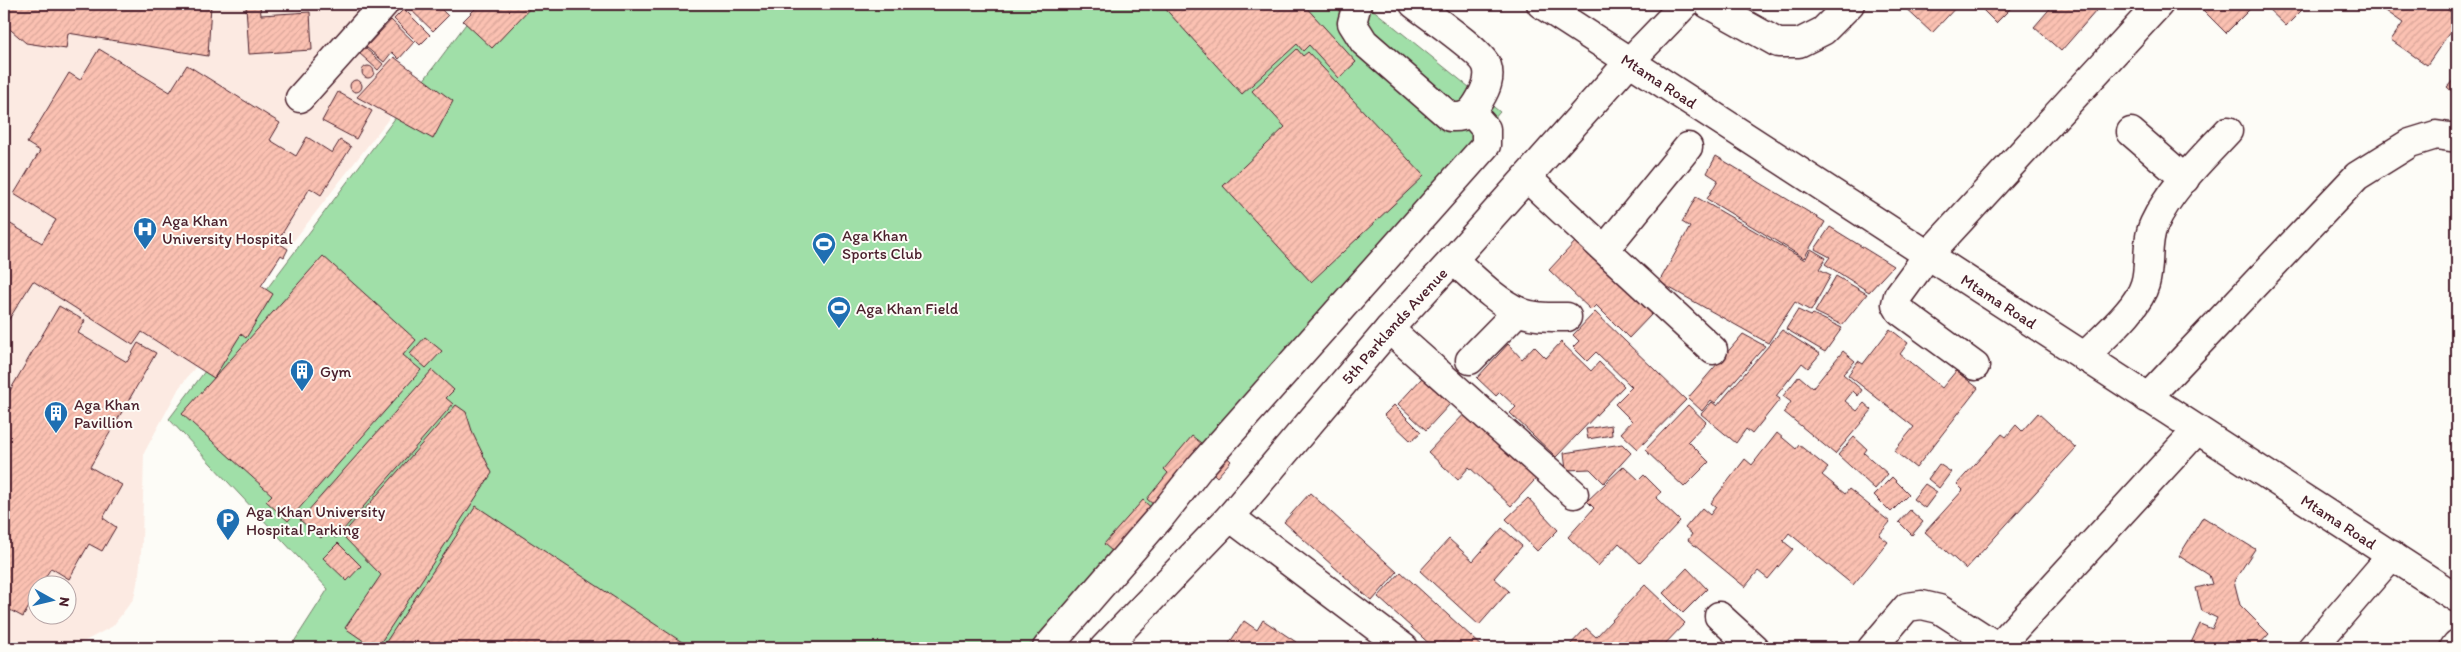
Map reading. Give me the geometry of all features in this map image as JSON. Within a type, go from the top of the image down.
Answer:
[{"type":"street","points":[[300,98],[384,4]]},
{"type":"street","points":[[1357,4],[1352,23],[1364,42],[1450,117],[1463,117],[1472,113],[1489,78],[1487,65],[1477,54],[1414,4]]},
{"type":"street","name":"Mtama Road","points":[[1541,4],[2457,598]]},
{"type":"street","name":"5th Parklands Avenue","points":[[1104,648],[1230,517],[1389,329],[1454,260],[1630,61],[1685,4]]},
{"type":"street","points":[[1708,4],[1778,44],[1799,43],[1822,31],[1850,4]]},
{"type":"street","points":[[1974,366],[1900,311],[1896,304],[1905,284],[1928,255],[2159,4]]},
{"type":"street","points":[[1047,648],[1162,515],[1200,467],[1486,146],[1486,129],[1472,113]]},
{"type":"street","points":[[2084,357],[2138,300],[2145,284],[2150,236],[2154,225],[2185,179],[2228,131]]},
{"type":"street","points":[[2131,132],[2185,179]]},
{"type":"street","points":[[2147,398],[2357,176],[2410,143],[2436,134],[2457,138]]},
{"type":"street","points":[[1605,249],[1688,147]]},
{"type":"street","points":[[1527,178],[1713,350]]},
{"type":"street","points":[[1454,260],[1504,303],[1518,311],[1538,316],[1568,317]]},
{"type":"street","points":[[1470,360],[1518,311]]},
{"type":"street","points":[[1389,329],[1574,494]]},
{"type":"street","points":[[1872,648],[1907,606],[1922,605],[1939,609],[1998,648],[2197,430]]},
{"type":"street","points":[[1230,517],[1404,648]]},
{"type":"street","points":[[2312,648],[2392,555]]},
{"type":"street","points":[[1719,616],[1754,648]]},
{"type":"street","points":[[2454,648],[2457,644]]},
{"type":"shaded area","name":"Aga Khan University Hospital","points":[[4,4],[430,4],[386,54],[404,72],[394,112],[179,388],[144,453],[142,542],[139,574],[134,598],[113,626],[72,648],[4,648]]},
{"type":"green space","name":"Aga Khan Field","points":[[481,4],[1366,4],[1500,112],[1027,648],[290,648],[328,589],[169,419]]},
{"type":"building","points":[[4,4],[211,4],[208,56],[68,33],[66,49],[26,43],[4,24]]},
{"type":"building","points":[[411,4],[436,4],[448,16],[433,31],[408,7]]},
{"type":"building","points":[[480,4],[534,4],[492,48],[463,21]]},
{"type":"building","points":[[1161,4],[1303,4],[1356,62],[1339,78],[1309,45],[1303,51],[1297,44],[1242,94]]},
{"type":"building","points":[[1901,4],[1959,4],[1932,33]]},
{"type":"building","points":[[1977,4],[2015,4],[1996,23]]},
{"type":"building","points":[[2054,4],[2088,4],[2096,11],[2061,51],[2034,27]]},
{"type":"building","points":[[2249,4],[2252,7],[2226,33],[2198,5]]},
{"type":"building","points":[[2263,4],[2308,4],[2286,26]]},
{"type":"building","points":[[2376,4],[2439,4],[2457,16],[2457,22],[2427,65],[2391,40],[2403,23]]},
{"type":"building","points":[[246,6],[260,6],[261,15],[310,12],[312,50],[249,54]]},
{"type":"building","points":[[404,9],[430,35],[420,45],[394,19]]},
{"type":"building","points":[[391,20],[414,42],[399,59],[392,52],[384,62],[366,47]]},
{"type":"building","points":[[364,47],[383,64],[378,70],[359,53]]},
{"type":"building","points":[[99,49],[170,92],[187,65],[280,123],[270,140],[296,156],[307,137],[332,153],[340,140],[351,147],[321,195],[310,188],[277,242],[288,249],[284,257],[281,255],[261,286],[273,294],[246,338],[241,334],[214,378],[142,332],[133,345],[33,281],[4,327],[4,220],[42,243],[56,220],[14,194],[40,151],[27,143],[69,73],[80,80]]},
{"type":"building","points":[[1297,49],[1303,56],[1308,52],[1424,176],[1311,282],[1223,186],[1285,127],[1252,91]]},
{"type":"building","points":[[394,57],[453,101],[433,139],[357,97]]},
{"type":"building","points":[[368,66],[374,72],[368,78],[362,72]]},
{"type":"building","points":[[2457,76],[2457,96],[2447,87]]},
{"type":"building","points":[[354,80],[358,80],[362,86],[358,92],[354,92],[350,88],[350,84]]},
{"type":"building","points":[[338,92],[372,111],[356,139],[322,121]]},
{"type":"building","points":[[1716,156],[1825,222],[1804,258],[1707,199],[1718,180],[1707,173]]},
{"type":"building","points":[[1696,197],[1805,260],[1811,249],[1826,258],[1819,269],[1831,275],[1811,311],[1795,302],[1768,343],[1659,282],[1690,227],[1682,222]]},
{"type":"building","points":[[1830,227],[1893,266],[1869,292],[1825,264],[1830,257],[1815,249]]},
{"type":"building","points":[[1576,241],[1652,314],[1629,338],[1596,305],[1591,310],[1549,270]]},
{"type":"building","name":"Gym","points":[[323,256],[416,340],[403,355],[421,370],[288,521],[266,501],[272,495],[182,414]]},
{"type":"building","points":[[1836,276],[1867,294],[1842,325],[1815,312]]},
{"type":"building","name":"Aga Khan Pavillion","points":[[59,306],[85,321],[78,333],[127,362],[138,343],[156,353],[90,467],[122,485],[103,518],[116,527],[102,551],[89,544],[72,574],[61,574],[51,568],[47,574],[28,574],[28,608],[23,617],[8,609],[4,618],[4,401]]},
{"type":"building","points":[[1798,310],[1811,316],[1813,314],[1842,328],[1825,352],[1786,329]]},
{"type":"building","points":[[1595,312],[1686,400],[1638,449],[1621,433],[1632,421],[1615,404],[1632,387],[1596,352],[1587,361],[1573,347],[1579,341],[1573,335]]},
{"type":"building","points":[[1890,329],[1908,343],[1900,354],[1942,388],[1956,371],[1978,388],[1916,468],[1894,451],[1914,427],[1848,375],[1858,361],[1863,364]]},
{"type":"building","points":[[1782,330],[1820,354],[1808,368],[1802,363],[1776,396],[1780,399],[1752,434],[1746,429],[1736,443],[1701,414],[1712,402],[1717,406]]},
{"type":"building","points":[[1743,334],[1765,346],[1715,403],[1711,400],[1702,411],[1688,398]]},
{"type":"building","points":[[425,337],[442,351],[426,368],[410,354]]},
{"type":"building","points":[[1561,342],[1591,371],[1599,362],[1624,386],[1556,457],[1510,413],[1516,407],[1500,392],[1496,396],[1477,378],[1508,344],[1522,359],[1534,346],[1546,358]]},
{"type":"building","points":[[1843,351],[1855,361],[1843,374],[1862,390],[1858,396],[1853,391],[1845,401],[1857,411],[1864,403],[1872,410],[1835,454],[1784,412],[1791,402],[1783,396],[1799,376],[1813,388]]},
{"type":"building","points":[[432,370],[454,390],[446,398],[453,404],[336,538],[327,531],[321,538],[300,520]]},
{"type":"building","points":[[1422,378],[1450,404],[1426,430],[1398,404]]},
{"type":"building","points":[[456,405],[466,412],[473,434],[492,473],[377,648],[374,648],[345,628],[381,575],[342,535]]},
{"type":"building","points":[[1394,405],[1421,432],[1411,441],[1384,415]]},
{"type":"building","points":[[1688,405],[1706,422],[1688,441],[1709,462],[1684,487],[1645,450]]},
{"type":"building","points":[[1471,407],[1543,471],[1511,506],[1469,467],[1458,480],[1428,452]]},
{"type":"building","points":[[2038,413],[2076,448],[1966,569],[1925,532],[1963,490],[1957,484],[2002,434],[2006,437],[2016,425],[2022,431]]},
{"type":"building","points":[[1611,425],[1612,435],[1588,439],[1586,429]]},
{"type":"building","points":[[1777,433],[1796,449],[1799,445],[1828,468],[1822,475],[1845,494],[1849,489],[1890,522],[1879,535],[1888,542],[1853,585],[1789,533],[1783,541],[1793,549],[1768,579],[1758,571],[1745,587],[1688,540],[1692,534],[1685,528],[1702,508],[1710,515],[1716,507],[1711,503],[1745,459],[1752,465]]},
{"type":"building","points":[[1192,436],[1210,450],[1161,511],[1147,499],[1168,473],[1164,469]]},
{"type":"building","points":[[1854,437],[1867,449],[1864,453],[1888,474],[1875,489],[1838,455]]},
{"type":"building","points":[[1622,444],[1631,453],[1604,483],[1590,469],[1566,470],[1564,453]]},
{"type":"building","points":[[1218,449],[1231,461],[1217,477],[1204,465]]},
{"type":"building","points":[[1939,464],[1951,472],[1939,488],[1928,479]]},
{"type":"building","points":[[1624,466],[1639,480],[1644,475],[1661,492],[1656,498],[1680,521],[1640,563],[1619,543],[1598,566],[1568,537],[1594,508],[1587,501]]},
{"type":"building","points":[[1892,477],[1909,494],[1891,512],[1874,495]]},
{"type":"building","points":[[1925,484],[1937,492],[1925,508],[1913,499]]},
{"type":"building","points":[[1310,493],[1397,572],[1372,601],[1284,522]]},
{"type":"building","points":[[1528,498],[1558,530],[1537,551],[1506,519]]},
{"type":"building","points":[[1143,500],[1160,516],[1121,559],[1104,544]]},
{"type":"building","points":[[476,506],[691,648],[382,648]]},
{"type":"building","points":[[1910,510],[1923,522],[1912,535],[1899,522]]},
{"type":"building","points":[[2203,517],[2255,549],[2234,581],[2240,605],[2269,634],[2256,648],[2189,647],[2200,624],[2212,629],[2217,618],[2202,611],[2196,588],[2212,584],[2209,575],[2179,556]]},
{"type":"building","points":[[1502,528],[1522,546],[1494,578],[1509,591],[1479,625],[1420,571],[1449,539],[1473,561]]},
{"type":"building","points":[[338,543],[361,566],[347,581],[323,558]]},
{"type":"building","points":[[1687,568],[1707,589],[1683,613],[1663,593]]},
{"type":"building","points":[[1401,572],[1484,648],[1434,648],[1378,597]]},
{"type":"building","points":[[1645,585],[1685,623],[1661,648],[1567,648],[1586,628],[1596,637]]},
{"type":"building","points":[[1263,620],[1296,642],[1292,648],[1226,648],[1244,621],[1257,630]]},
{"type":"place","name":"Aga Khan University Hospital","points":[[145,250]]},
{"type":"place","name":"Aga Khan Sports Club","points":[[824,265]]},
{"type":"place","name":"Aga Khan Field","points":[[839,329]]},
{"type":"place","name":"Gym","points":[[302,392]]},
{"type":"place","name":"Aga Khan Pavillion","points":[[56,434]]},
{"type":"place","name":"Aga Khan University Hospital Parking","points":[[228,541]]}]
